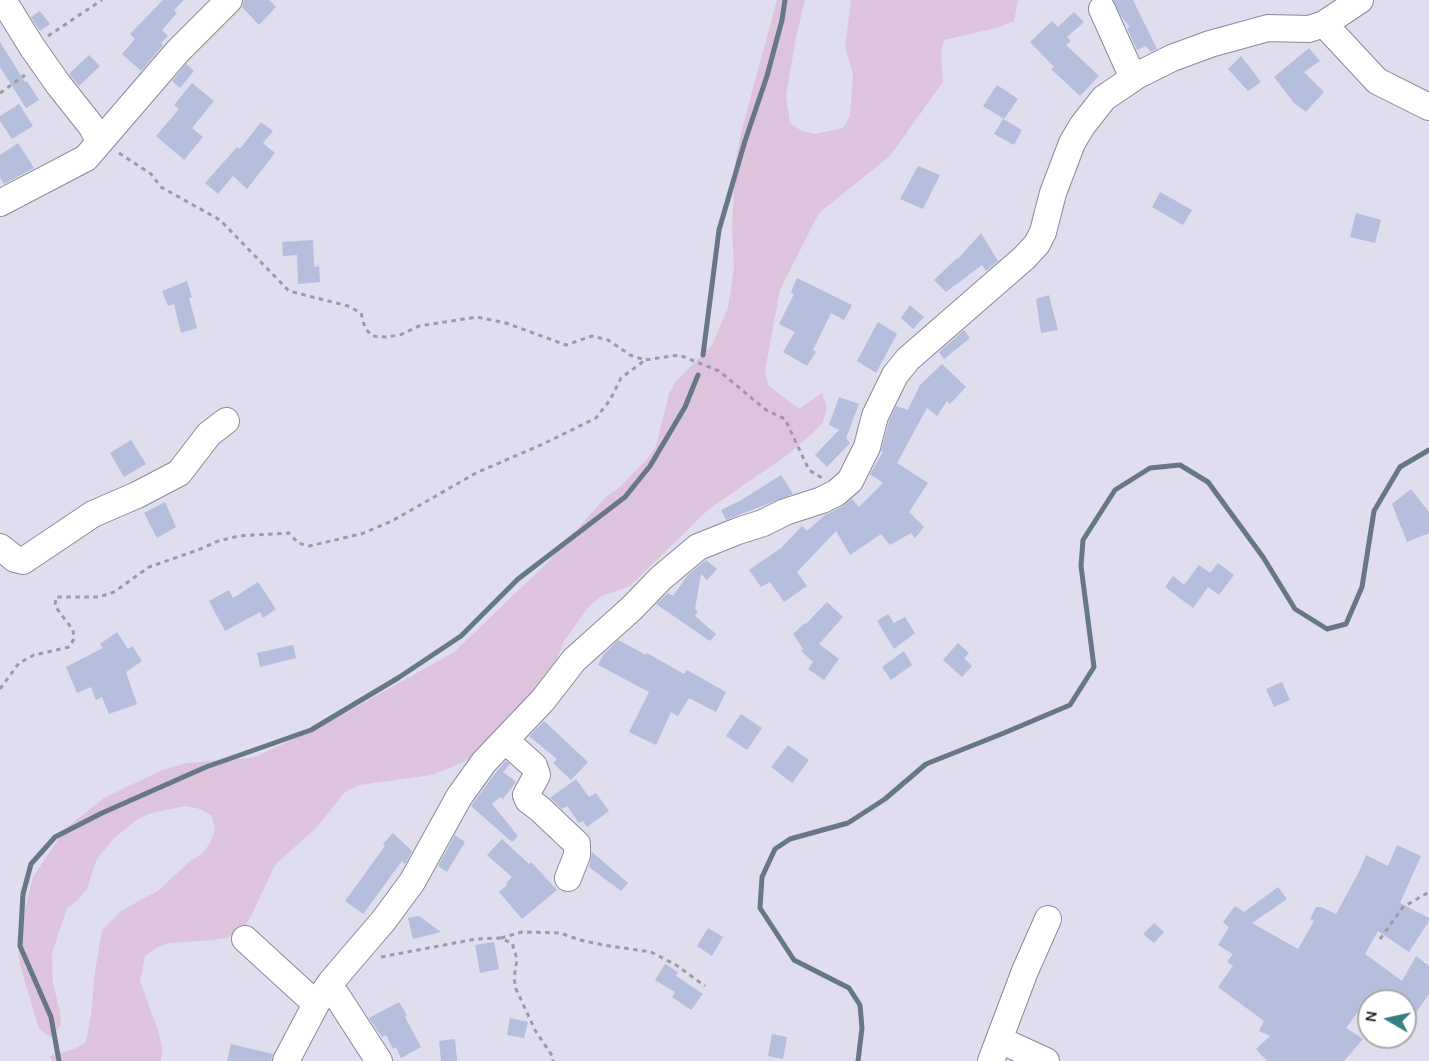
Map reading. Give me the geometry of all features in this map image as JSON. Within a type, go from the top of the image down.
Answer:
[{"type":"street","points":[[3,0],[37,55],[92,127],[99,141]]},
{"type":"street","points":[[0,203],[86,158],[178,51],[229,0]]},
{"type":"street","points":[[286,1061],[321,997],[412,882],[459,797],[484,762],[543,699],[574,660],[684,557],[712,541],[822,500],[843,488],[850,481],[864,454],[875,416],[895,375],[908,358],[1024,258],[1037,244],[1046,225],[1063,164],[1082,126],[1104,98],[1133,78],[1172,58],[1210,44],[1268,28],[1310,29],[1324,24],[1360,0]]},
{"type":"street","points":[[1102,9],[1133,78]]},
{"type":"street","points":[[1324,24],[1377,81],[1429,107]]},
{"type":"street","points":[[0,547],[15,559],[23,561],[93,514],[137,495],[179,472],[208,434],[226,421]]},
{"type":"street","points":[[505,740],[534,766],[537,775],[525,795],[528,801],[540,809],[577,844],[577,855],[568,878]]},
{"type":"street","points":[[1046,1061],[995,1050],[1024,971],[1048,919]]},
{"type":"street","points":[[244,939],[321,997],[337,996],[380,1061]]},
{"type":"path","points":[[0,93],[37,55],[102,0]]},
{"type":"path","points":[[99,141],[151,174],[167,190],[220,220],[289,291],[348,306],[361,313],[365,328],[372,336],[392,336],[419,327],[477,317],[506,323],[566,345],[592,336],[608,340],[630,355],[645,360],[678,355],[719,371],[766,411],[784,419],[809,471],[843,488]]},
{"type":"path","points":[[0,689],[19,663],[34,655],[69,647],[74,639],[73,630],[55,606],[56,597],[99,597],[114,592],[149,567],[218,541],[238,536],[289,533],[298,543],[309,546],[361,534],[392,521],[476,473],[596,418],[610,400],[621,378],[645,360]]},
{"type":"path","points":[[1380,939],[1403,907],[1429,892]]},
{"type":"path","points":[[347,962],[363,962],[476,939],[500,938],[522,932],[560,933],[591,943],[651,952],[676,965],[705,986]]},
{"type":"path","points":[[500,938],[512,943],[517,959],[514,978],[516,989],[535,1030],[553,1061]]},
{"type":"shaded area","points":[[777,0],[805,0],[786,96],[790,123],[802,131],[815,134],[843,128],[850,116],[853,74],[845,47],[851,0],[1018,0],[1014,21],[1000,27],[944,40],[941,53],[943,82],[890,156],[819,213],[780,290],[765,371],[768,385],[799,409],[822,393],[827,407],[823,422],[786,456],[709,509],[630,586],[602,596],[590,605],[564,641],[553,669],[537,694],[473,758],[432,775],[359,785],[345,792],[317,827],[275,865],[250,918],[240,932],[226,938],[169,943],[145,956],[140,981],[159,1033],[162,1048],[161,1061],[52,1061],[50,1056],[74,1049],[86,1042],[102,930],[121,911],[159,890],[190,861],[202,854],[215,830],[212,816],[200,809],[186,806],[151,813],[138,819],[114,838],[105,849],[96,861],[87,889],[67,908],[52,953],[53,984],[61,1025],[51,1037],[39,1029],[20,965],[17,939],[33,877],[65,829],[104,798],[162,770],[187,763],[252,758],[319,728],[454,652],[550,560],[607,496],[619,488],[648,458],[656,446],[669,394],[676,381],[712,345],[728,308],[734,267],[732,226],[736,158]]},
{"type":"building","points":[[163,0],[184,0],[174,10],[177,13],[162,30],[168,36],[161,43],[163,45],[141,71],[122,54],[135,39],[130,34]]},
{"type":"building","points":[[244,0],[269,0],[276,7],[259,25],[242,7]]},
{"type":"building","points":[[1113,0],[1133,0],[1157,49],[1151,52],[1146,46],[1137,50],[1127,28],[1130,27]]},
{"type":"building","points":[[40,11],[50,24],[40,31],[31,17]]},
{"type":"building","points":[[1074,12],[1084,22],[1067,37],[1071,41],[1066,45],[1099,76],[1080,96],[1051,69],[1054,67],[1030,42],[1052,21],[1058,27]]},
{"type":"building","points":[[0,42],[39,100],[26,108],[0,67]]},
{"type":"building","points":[[1309,48],[1320,61],[1304,72],[1324,92],[1306,112],[1294,103],[1274,77]]},
{"type":"building","points":[[89,55],[100,66],[79,86],[69,74]]},
{"type":"building","points":[[1241,56],[1261,82],[1248,91],[1228,69]]},
{"type":"building","points":[[186,64],[194,71],[180,88],[172,81]]},
{"type":"building","points":[[192,83],[214,101],[192,128],[203,137],[184,160],[156,136],[179,109],[174,105]]},
{"type":"building","points":[[997,85],[1018,99],[1004,119],[983,106]]},
{"type":"building","points":[[19,104],[33,126],[12,139],[0,121],[0,116]]},
{"type":"building","points":[[1003,119],[1022,130],[1014,145],[994,134]]},
{"type":"building","points":[[261,122],[273,131],[263,143],[275,153],[247,189],[233,176],[218,194],[205,183],[237,147],[240,149]]},
{"type":"building","points":[[18,143],[34,168],[4,184],[0,177],[0,155]]},
{"type":"building","points":[[918,166],[940,175],[923,209],[900,199]]},
{"type":"building","points":[[1160,192],[1192,210],[1183,225],[1152,207]]},
{"type":"building","points":[[1356,213],[1381,220],[1375,243],[1350,237]]},
{"type":"building","points":[[981,233],[998,261],[986,271],[982,265],[946,292],[934,280],[958,259]]},
{"type":"building","points":[[313,240],[314,267],[319,266],[320,282],[298,284],[297,255],[283,256],[282,242]]},
{"type":"building","points":[[797,278],[852,305],[844,320],[831,313],[813,350],[816,352],[807,366],[783,352],[795,332],[779,324],[794,294],[791,292]]},
{"type":"building","points":[[187,281],[197,328],[181,333],[174,304],[168,306],[162,291]]},
{"type":"building","points":[[1049,295],[1058,330],[1041,333],[1036,299]]},
{"type":"building","points":[[910,305],[924,317],[913,329],[901,318]]},
{"type":"building","points":[[878,322],[897,334],[876,373],[857,361]]},
{"type":"building","points":[[964,330],[970,338],[944,359],[939,352]]},
{"type":"building","points":[[942,364],[966,387],[950,404],[947,401],[937,416],[927,408],[897,463],[928,483],[909,512],[924,527],[915,538],[911,533],[890,545],[881,534],[850,555],[836,531],[797,572],[807,586],[784,602],[770,582],[761,587],[749,570],[781,548],[802,526],[807,531],[825,515],[852,499],[859,507],[883,483],[870,474],[883,452],[881,451],[889,421],[896,406],[908,410],[920,385]]},
{"type":"building","points":[[839,397],[859,404],[846,438],[850,443],[827,467],[815,455],[839,430],[829,425]]},
{"type":"building","points":[[131,440],[146,464],[124,477],[110,453]]},
{"type":"building","points":[[781,475],[793,494],[726,520],[721,510]]},
{"type":"building","points":[[1411,489],[1429,512],[1429,533],[1407,542],[1392,504]]},
{"type":"building","points":[[165,502],[176,527],[157,538],[144,513]]},
{"type":"building","points":[[706,560],[717,569],[707,580],[701,574],[695,609],[698,611],[695,616],[716,634],[710,641],[656,604],[668,593],[673,596],[688,575]]},
{"type":"building","points":[[1218,563],[1234,575],[1219,595],[1208,587],[1193,608],[1165,587],[1173,576],[1184,585],[1199,565],[1210,573]]},
{"type":"building","points":[[258,582],[276,609],[263,618],[260,612],[225,631],[209,601],[229,590],[233,598]]},
{"type":"building","points":[[827,602],[843,617],[819,644],[839,659],[824,680],[808,669],[813,662],[801,651],[803,649],[793,634]]},
{"type":"building","points":[[888,614],[894,623],[905,617],[915,633],[894,649],[877,621]]},
{"type":"building","points":[[117,632],[128,649],[132,646],[142,661],[126,672],[137,704],[109,714],[102,697],[96,700],[91,687],[77,693],[66,667],[103,648],[100,644]]},
{"type":"building","points":[[618,640],[684,674],[687,670],[726,692],[716,712],[689,698],[678,716],[671,712],[656,745],[629,732],[649,692],[598,665],[604,654]]},
{"type":"building","points":[[958,643],[969,653],[964,658],[972,666],[962,677],[943,660]]},
{"type":"building","points":[[293,645],[296,658],[260,667],[257,653]]},
{"type":"building","points":[[904,651],[912,665],[891,680],[882,667]]},
{"type":"building","points":[[1282,682],[1290,700],[1274,707],[1266,689]]},
{"type":"building","points":[[741,714],[762,728],[747,750],[726,736]]},
{"type":"building","points":[[544,721],[588,762],[571,780],[553,763],[557,759],[529,736]]},
{"type":"building","points":[[788,745],[809,760],[792,783],[771,767]]},
{"type":"building","points":[[506,761],[510,764],[503,772],[516,782],[503,799],[500,797],[492,804],[518,836],[512,842],[471,806]]},
{"type":"building","points":[[576,779],[589,797],[596,793],[609,811],[587,827],[583,821],[579,823],[567,806],[562,809],[550,798]]},
{"type":"building","points":[[393,833],[412,851],[405,864],[402,861],[363,914],[345,901],[385,846],[383,844]]},
{"type":"building","points":[[455,835],[465,842],[447,872],[438,866]]},
{"type":"building","points":[[502,839],[529,864],[531,862],[557,890],[522,919],[499,892],[512,877],[487,855]]},
{"type":"building","points":[[1397,845],[1421,856],[1400,903],[1429,918],[1429,921],[1409,952],[1378,931],[1365,954],[1402,981],[1416,956],[1429,966],[1429,994],[1417,1011],[1417,989],[1357,989],[1357,1013],[1346,1028],[1357,1035],[1357,1046],[1344,1061],[1267,1061],[1256,1049],[1270,1036],[1259,1031],[1264,1021],[1218,987],[1233,966],[1227,962],[1233,954],[1218,945],[1229,927],[1223,922],[1235,906],[1244,912],[1278,887],[1287,899],[1252,923],[1298,949],[1314,921],[1310,919],[1316,907],[1336,914],[1366,855],[1388,866]]},
{"type":"building","points":[[592,852],[628,883],[621,891],[589,867]]},
{"type":"building","points":[[419,916],[441,932],[413,939],[408,918]]},
{"type":"building","points":[[1154,923],[1164,932],[1154,943],[1143,934]]},
{"type":"building","points":[[708,928],[723,937],[712,956],[697,946]]},
{"type":"building","points":[[494,942],[499,969],[480,973],[475,945]]},
{"type":"building","points":[[665,964],[678,972],[676,976],[703,994],[691,1010],[672,997],[675,992],[655,980]]},
{"type":"building","points":[[399,1002],[421,1047],[401,1058],[396,1047],[393,1049],[386,1035],[382,1037],[369,1018]]},
{"type":"building","points":[[510,1018],[528,1022],[524,1038],[507,1035]]},
{"type":"building","points":[[772,1034],[787,1037],[783,1059],[768,1056]]},
{"type":"building","points":[[455,1039],[457,1061],[441,1061],[439,1041]]},
{"type":"building","points":[[231,1044],[273,1054],[271,1061],[227,1061]]},
{"type":"waterway","points":[[703,355],[719,230],[767,76],[785,0]]},
{"type":"waterway","points":[[59,1061],[51,1017],[20,946],[23,894],[31,864],[55,837],[102,813],[206,767],[311,730],[398,678],[461,636],[518,579],[625,497],[650,466],[685,407],[698,375]]},
{"type":"waterway","points":[[858,1061],[862,1028],[860,1005],[849,988],[794,960],[760,908],[762,877],[775,849],[790,839],[848,823],[885,799],[926,764],[1070,705],[1094,667],[1081,566],[1083,540],[1115,490],[1150,468],[1180,465],[1208,482],[1263,557],[1295,609],[1327,629],[1346,624],[1362,587],[1374,511],[1400,467],[1429,450]]}]
